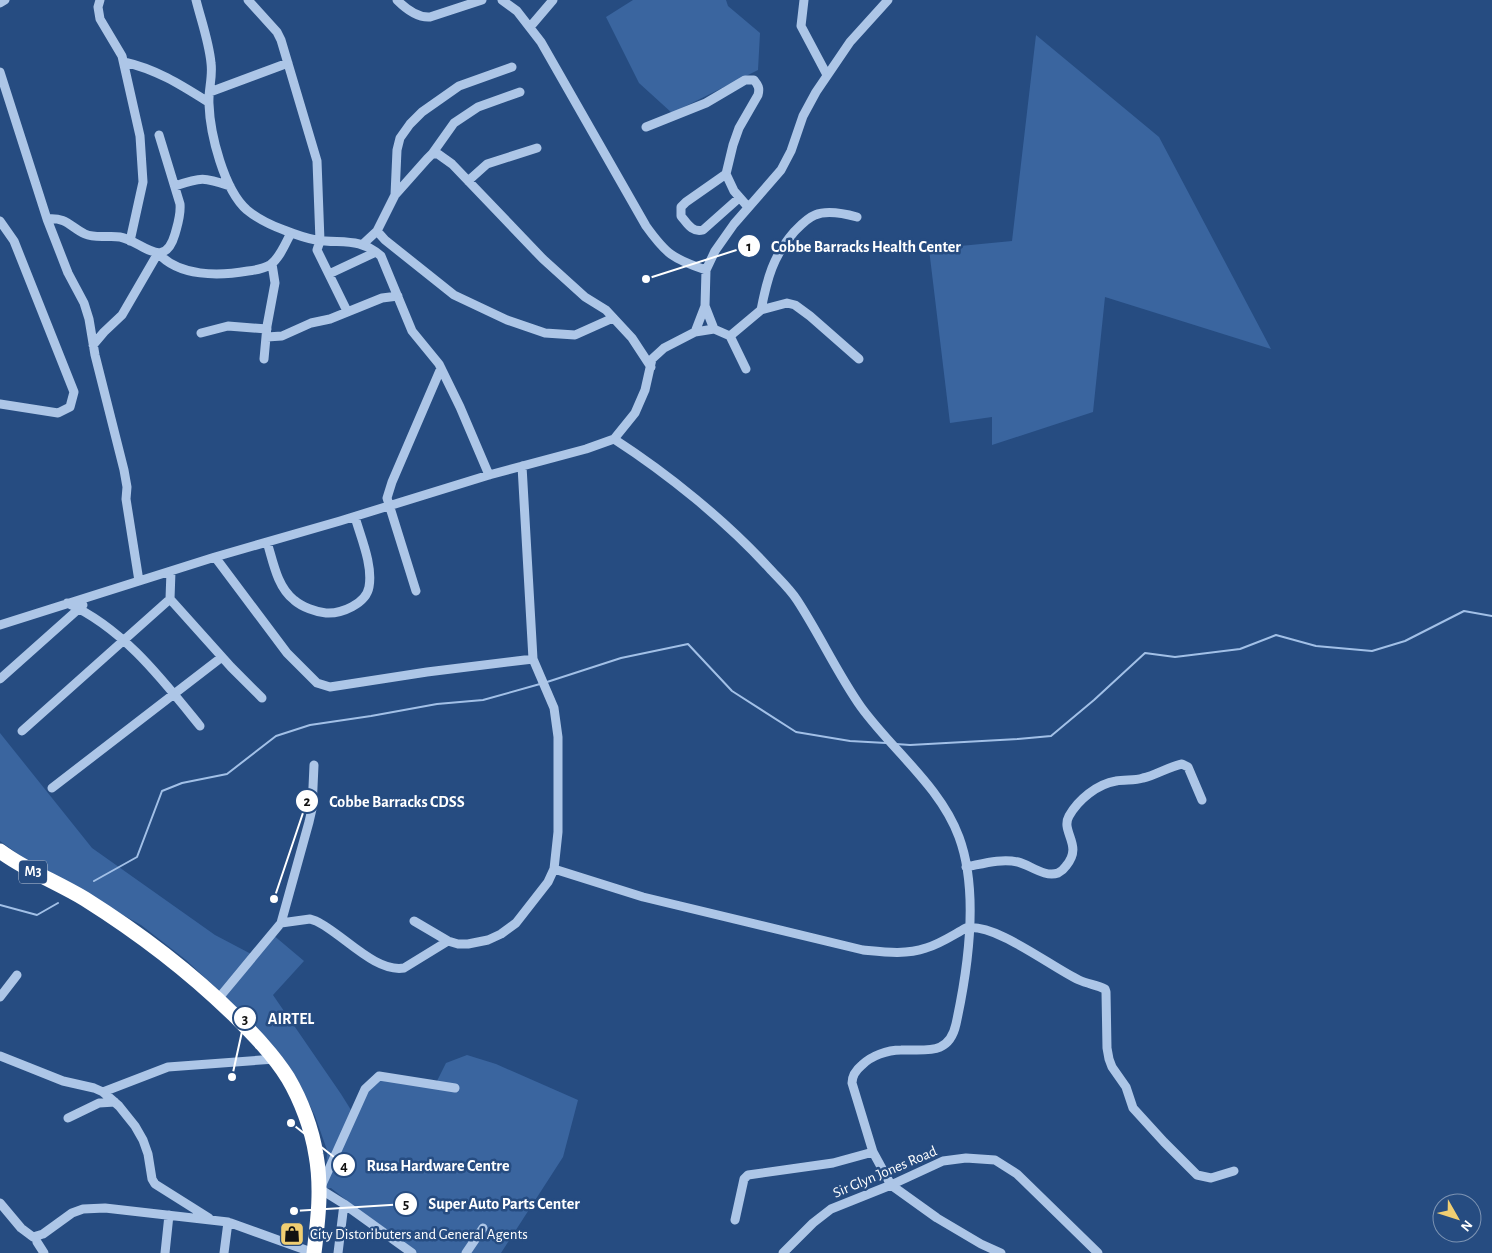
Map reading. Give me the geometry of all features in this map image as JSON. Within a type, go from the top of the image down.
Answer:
[{"type":"highway","name":"M3","points":[[0,851],[21,865],[86,899],[122,922],[172,959],[218,999],[274,1058],[292,1085],[309,1126],[316,1154],[320,1189],[314,1253]]},
{"type":"street","points":[[0,3],[5,0]]},
{"type":"street","points":[[100,0],[98,7],[100,18],[124,62],[140,136],[143,182],[130,241]]},
{"type":"street","points":[[196,0],[211,62],[209,97],[213,140],[230,186],[238,199],[246,209],[265,222],[291,233],[320,241],[362,244],[379,254],[412,331],[441,368],[489,475]]},
{"type":"street","points":[[248,0],[277,32],[288,64],[317,161],[320,241],[318,250],[348,311]]},
{"type":"street","points":[[397,0],[404,7],[423,18],[482,0]]},
{"type":"street","points":[[502,0],[508,3],[530,27],[560,74],[646,226],[657,241],[669,254],[679,261],[706,270]]},
{"type":"street","points":[[530,27],[553,0]]},
{"type":"street","points":[[804,0],[802,26],[828,74]]},
{"type":"street","points":[[695,332],[705,306],[706,270],[715,251],[734,224],[781,170],[791,151],[804,116],[828,74],[850,42],[888,0]]},
{"type":"street","points":[[124,62],[143,66],[209,97],[288,64]]},
{"type":"street","points":[[395,195],[397,150],[400,138],[410,124],[422,112],[459,86],[512,67]]},
{"type":"street","points":[[0,72],[47,219],[68,273],[84,303],[89,319],[93,346],[124,470],[127,487],[126,500],[139,581]]},
{"type":"street","points":[[646,127],[706,103],[744,80],[754,80],[758,86],[758,95],[739,128],[726,174],[686,202],[681,207],[681,216],[693,230],[703,230],[739,198]]},
{"type":"street","points":[[362,244],[377,231],[395,195],[432,154],[454,123],[478,107],[520,92]]},
{"type":"street","points":[[93,346],[104,332],[122,315],[158,253],[168,249],[173,242],[181,213],[180,204],[159,135]]},
{"type":"street","points":[[468,181],[487,164],[537,148]]},
{"type":"street","points":[[432,154],[443,156],[543,259],[585,297],[606,310],[632,338],[651,367]]},
{"type":"street","points":[[726,174],[739,198],[748,207]]},
{"type":"street","points":[[175,186],[198,179],[212,180],[230,186]]},
{"type":"street","points":[[761,310],[766,283],[773,263],[785,243],[801,225],[816,214],[841,212],[857,217]]},
{"type":"street","points":[[47,219],[55,218],[68,222],[82,232],[92,236],[119,237],[158,253],[176,267],[205,274],[236,273],[264,268],[272,264],[278,257],[291,233]]},
{"type":"street","points":[[0,221],[14,241],[74,392],[70,407],[58,412],[0,404]]},
{"type":"street","points":[[377,231],[454,296],[507,320],[545,333],[575,335],[614,318]]},
{"type":"street","points":[[329,274],[395,248]]},
{"type":"street","points":[[264,359],[275,283],[272,264]]},
{"type":"street","points":[[200,333],[228,326],[282,336],[311,323],[330,320],[382,298],[398,296]]},
{"type":"street","points":[[730,336],[761,310],[786,303],[795,305],[810,316],[859,360]]},
{"type":"street","points":[[705,306],[714,329]]},
{"type":"street","points":[[0,625],[215,557],[355,517],[489,475],[586,449],[614,439],[635,413],[652,359],[664,348],[695,332],[714,329],[730,336],[746,369]]},
{"type":"street","points":[[416,591],[387,498],[441,368]]},
{"type":"street","points":[[614,439],[653,464],[744,540],[796,598],[861,707],[930,788],[949,816],[959,838],[966,867],[971,928],[956,1026],[950,1039],[935,1050],[899,1050],[867,1060],[852,1078],[852,1089],[873,1152],[891,1185],[937,1218],[981,1244],[1001,1253]]},
{"type":"street","points":[[414,921],[448,941],[468,944],[488,940],[501,934],[516,923],[548,882],[554,869],[558,832],[558,737],[554,708],[533,659],[522,466]]},
{"type":"street","points":[[267,542],[280,582],[293,600],[305,607],[326,613],[349,608],[361,601],[368,590],[370,573],[355,517]]},
{"type":"street","points":[[215,557],[287,653],[317,683],[330,687],[427,672],[533,659]]},
{"type":"street","points":[[171,571],[170,599],[262,698]]},
{"type":"street","points":[[0,678],[94,595]]},
{"type":"street","points":[[22,731],[170,599]]},
{"type":"street","points":[[67,603],[96,618],[124,640],[200,726]]},
{"type":"street","points":[[52,788],[222,657]]},
{"type":"street","points":[[966,867],[1010,861],[1019,862],[1040,872],[1054,874],[1060,872],[1070,862],[1074,850],[1067,827],[1069,816],[1095,788],[1111,782],[1143,778],[1182,764],[1188,767],[1202,800]]},
{"type":"street","points":[[218,999],[281,923],[310,816],[314,765]]},
{"type":"street","points":[[554,869],[643,896],[863,950],[893,953],[912,951],[927,948],[966,928],[985,930],[1014,943],[1078,980],[1105,989],[1109,1059],[1112,1067],[1126,1087],[1133,1108],[1197,1175],[1211,1178],[1234,1170]]},
{"type":"street","points":[[281,923],[316,921],[378,963],[398,969],[404,968],[448,941]]},
{"type":"street","points":[[0,997],[17,975]]},
{"type":"street","points":[[0,1056],[115,1102],[124,1110],[136,1126],[143,1140],[148,1154],[152,1179],[155,1184],[210,1219]]},
{"type":"street","points":[[68,1118],[103,1096],[168,1067],[274,1058]]},
{"type":"street","points":[[412,1253],[320,1189],[365,1089],[379,1076],[455,1088]]},
{"type":"street","points":[[735,1220],[744,1179],[748,1175],[833,1164],[873,1152]]},
{"type":"street","name":"Sir Glyn Jones Road","points":[[783,1253],[813,1223],[831,1210],[944,1161],[966,1158],[995,1160],[1017,1174],[1098,1253]]},
{"type":"street","points":[[0,1203],[21,1228],[29,1235],[36,1237],[83,1209],[105,1208],[228,1222],[314,1253]]},
{"type":"street","points":[[338,1253],[344,1204]]},
{"type":"street","points":[[165,1253],[169,1215]]},
{"type":"street","points":[[224,1253],[228,1222]]},
{"type":"street","points":[[466,1253],[484,1228]]},
{"type":"street","points":[[36,1237],[44,1253]]},
{"type":"shaded area","points":[[633,0],[726,0],[728,6],[760,33],[758,70],[672,113],[639,83],[606,17]]},
{"type":"shaded area","points":[[1036,35],[1159,137],[1271,349],[1105,297],[1093,412],[992,445],[992,417],[950,423],[929,249],[1012,241]]},
{"type":"shaded area","points":[[0,733],[92,848],[215,935],[253,955],[272,934],[304,961],[273,995],[351,1110],[379,1076],[435,1085],[446,1063],[467,1055],[496,1064],[578,1100],[563,1157],[501,1253],[412,1253],[331,1188],[320,1189],[326,1182],[327,1150],[315,1116],[298,1081],[232,1003],[186,960],[141,925],[36,867],[0,841]]},
{"type":"waterway","points":[[896,744],[910,745],[1051,736],[1145,653],[1175,657],[1240,649],[1276,635],[1316,646],[1372,651],[1405,641],[1464,611],[1492,616]]},
{"type":"waterway","points":[[547,682],[621,658],[688,644],[732,691],[796,732],[850,741],[886,743]]},
{"type":"waterway","points":[[94,881],[137,857],[162,791],[182,783],[227,774],[276,736],[310,725],[437,704],[483,700],[540,684]]},
{"type":"waterway","points":[[0,905],[37,915],[58,903]]},
{"type":"place","name":"Cobbe Barracks Health Center","points":[[646,279]]},
{"type":"place","name":"Cobbe Barracks CDSS","points":[[274,899]]},
{"type":"place","name":"AIRTEL","points":[[232,1077]]},
{"type":"place","name":"Rusa Hardware Centre","points":[[291,1123]]},
{"type":"place","name":"Super Auto Parts Center","points":[[294,1211]]},
{"type":"place","name":"City Distoributers and General Agents","points":[[292,1234]]}]
